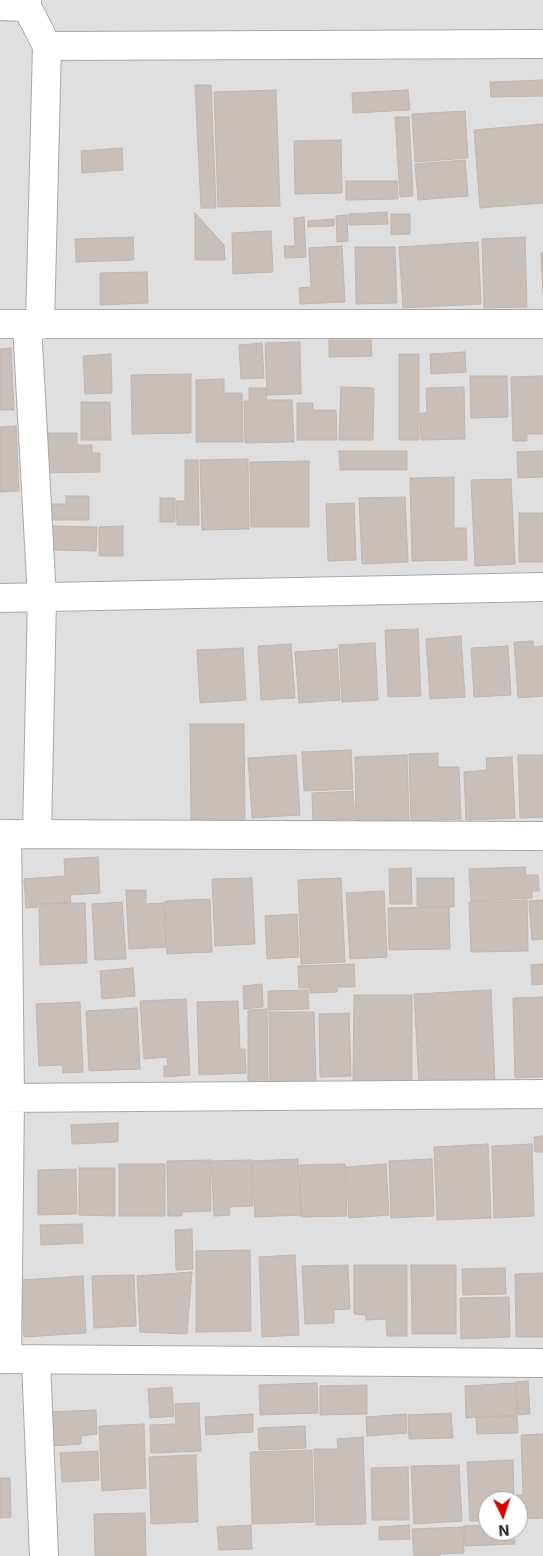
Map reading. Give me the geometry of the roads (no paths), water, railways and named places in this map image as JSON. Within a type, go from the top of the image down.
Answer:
[{"type":"street","points":[[0,6],[27,3],[47,46],[34,325],[42,598],[36,834]]},
{"type":"street","points":[[47,46],[543,44]]},
{"type":"street","points":[[0,324],[543,324]]},
{"type":"street","points":[[0,598],[543,587]]},
{"type":"street","points":[[543,836],[4,834],[5,1098],[3,1359],[543,1363]]},
{"type":"street","points":[[5,1098],[543,1094]]},
{"type":"street","points":[[36,1360],[44,1556]]}]
